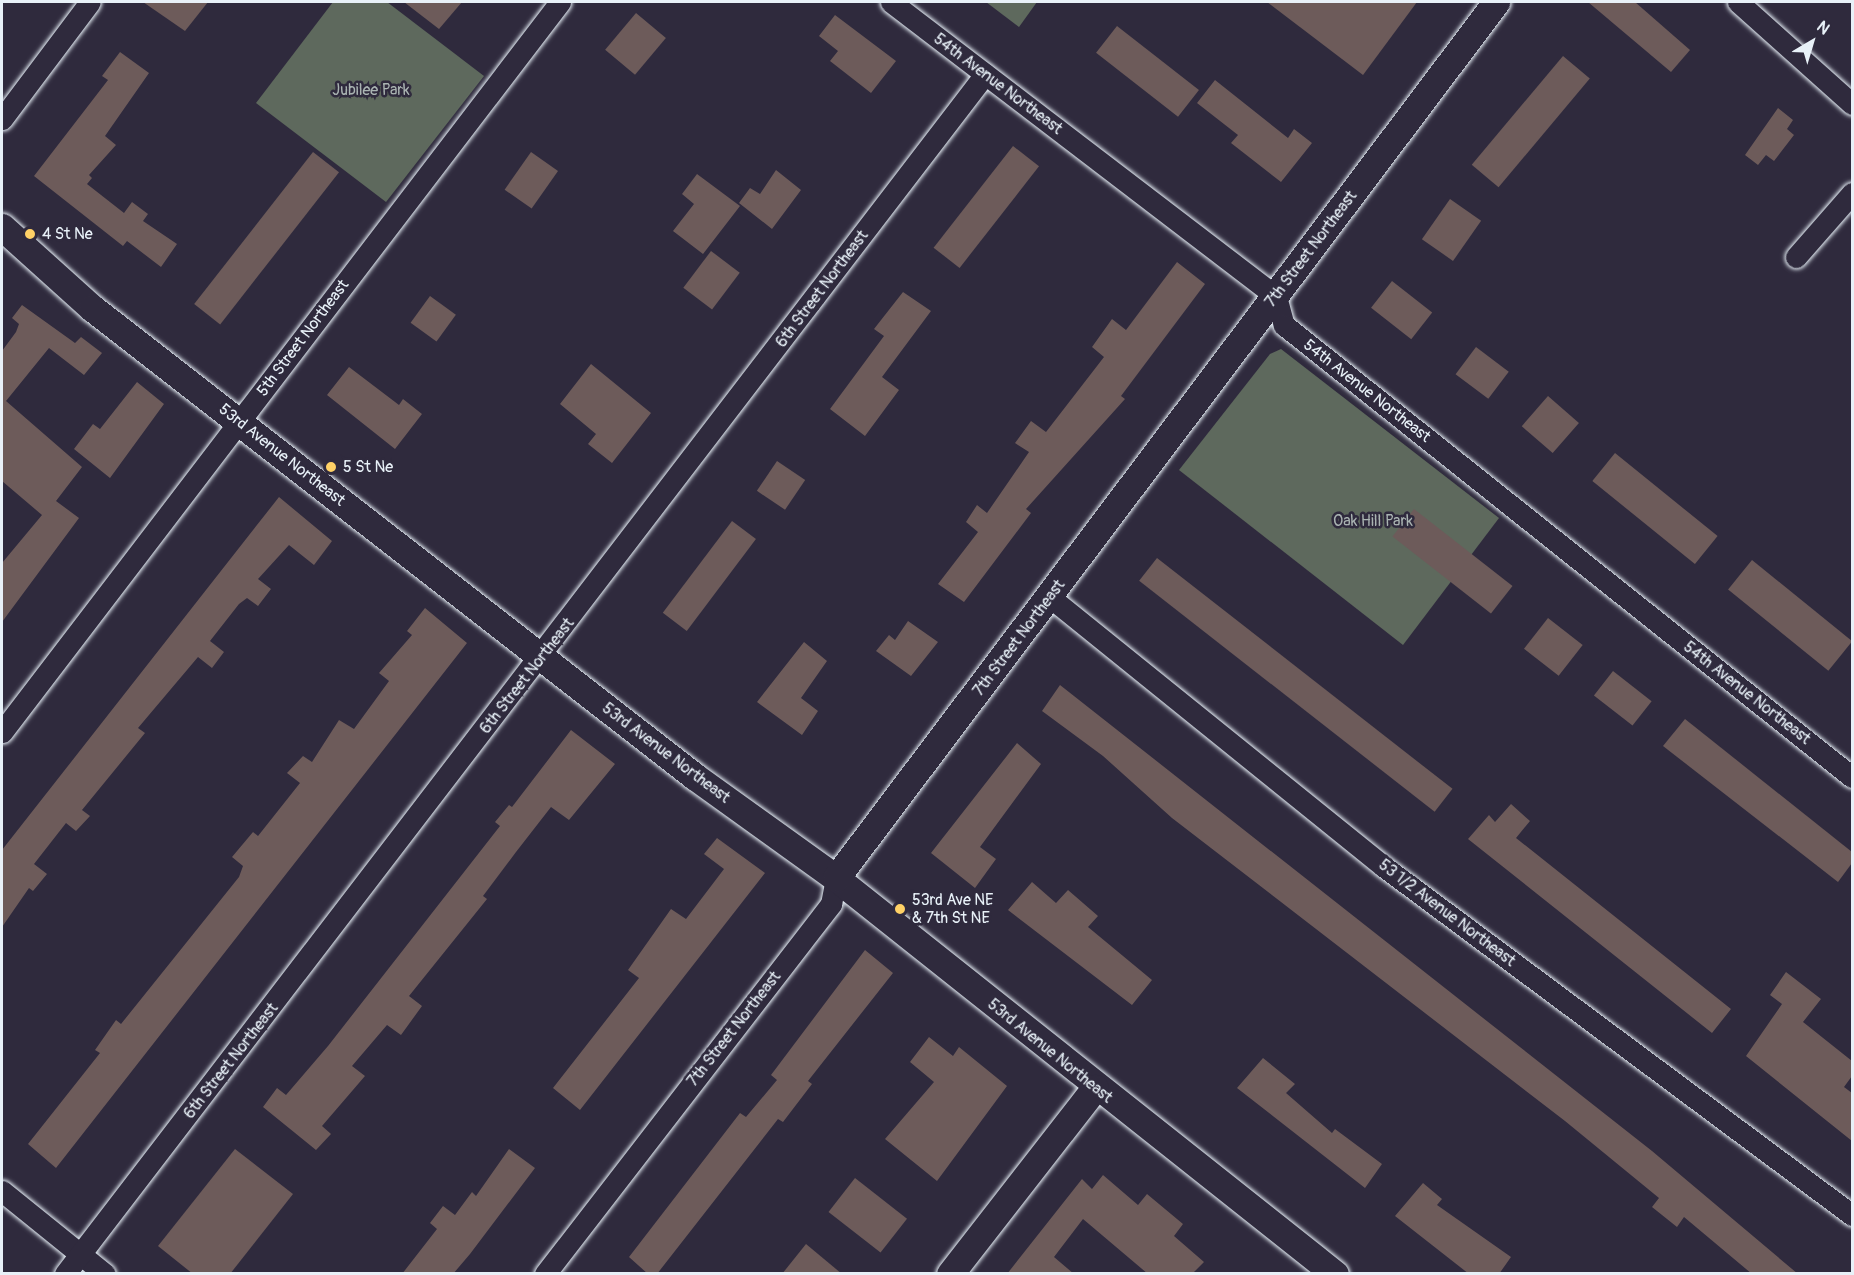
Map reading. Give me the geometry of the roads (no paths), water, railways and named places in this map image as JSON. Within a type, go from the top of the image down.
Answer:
[{"type":"street","points":[[2,119],[90,2]]},
{"type":"street","name":"5th Street Northeast","points":[[2,732],[560,2]]},
{"type":"street","name":"54th Avenue Northeast","points":[[891,2],[1276,296],[1284,325],[1852,777]]},
{"type":"street","name":"7th Street Northeast","points":[[544,1274],[831,904],[836,878],[1051,598],[1496,2]]},
{"type":"street","points":[[1738,2],[1852,104]]},
{"type":"street","name":"6th Street Northeast","points":[[65,1274],[542,658],[985,75]]},
{"type":"street","points":[[1796,257],[1852,194]]},
{"type":"street","name":"53rd Avenue Northeast","points":[[2,228],[92,308],[542,658],[836,878],[1095,1088],[1335,1274]]},
{"type":"street","name":"53 1/2 Avenue Northeast","points":[[1051,598],[1383,866],[1852,1215]]},
{"type":"street","points":[[950,1274],[1095,1088]]},
{"type":"street","points":[[2,1191],[105,1274]]},
{"type":"place","name":"4 St Ne","points":[[30,234]]},
{"type":"place","name":"5 St Ne","points":[[331,467]]},
{"type":"place","name":"53rd Ave NE & 7th St NE","points":[[900,909]]},
{"type":"park label","name":"Jubilee Park","points":[[371,90]]},
{"type":"park label","name":"Oak Hill Park","points":[[1373,521]]}]
